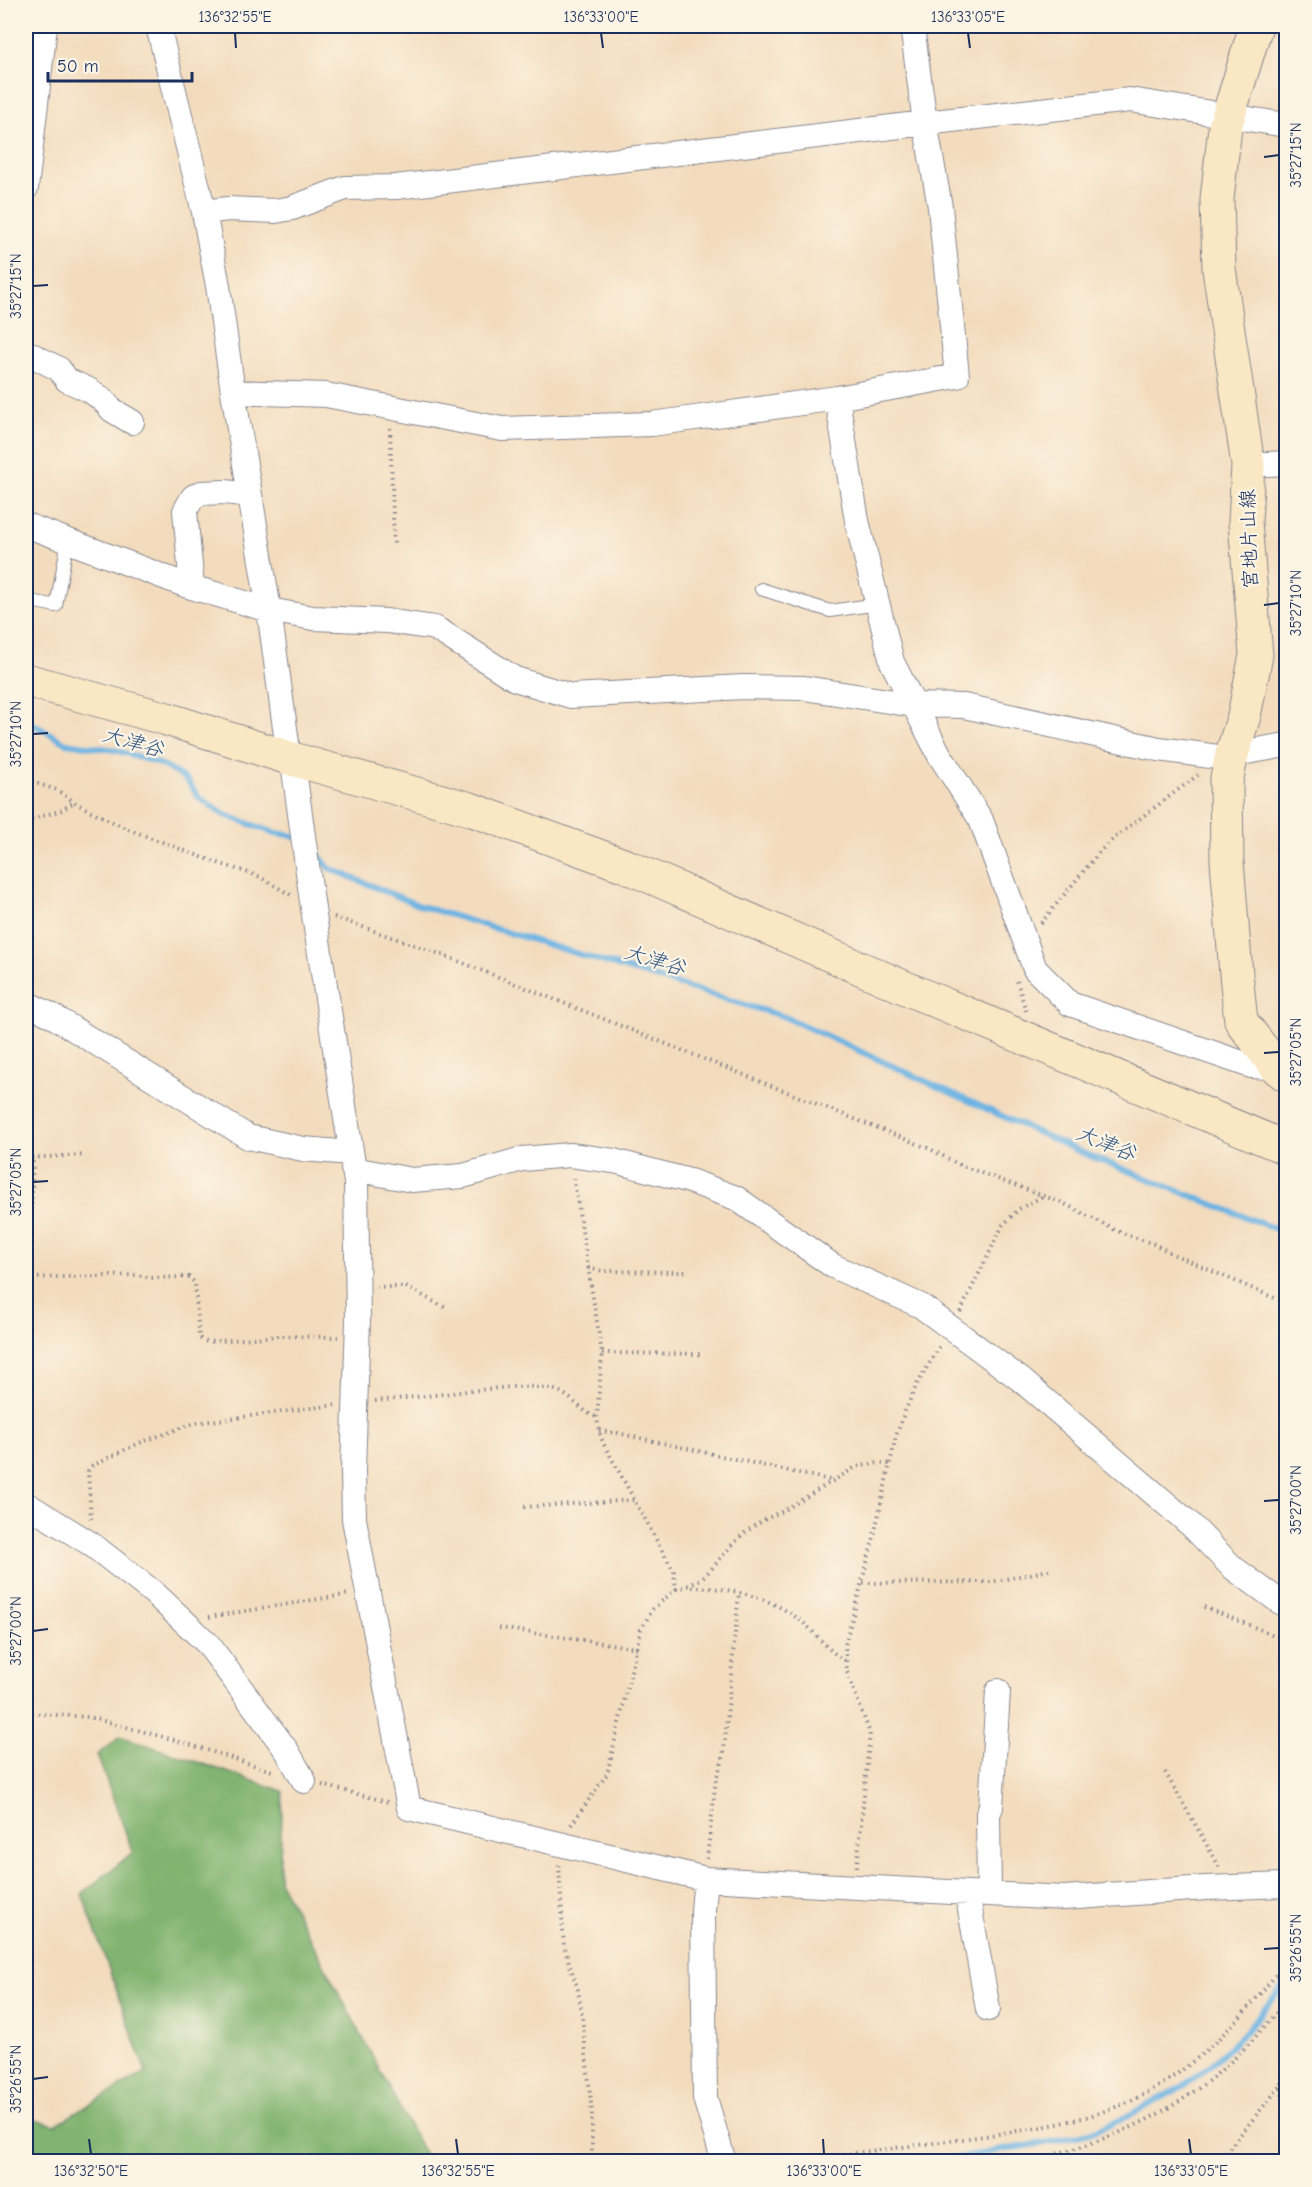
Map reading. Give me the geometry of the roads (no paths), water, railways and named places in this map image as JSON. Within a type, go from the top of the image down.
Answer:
[{"type":"street","points":[[26,188],[45,26]]},
{"type":"street","points":[[158,26],[204,212],[218,286],[356,1182],[357,1338],[352,1471],[354,1519],[409,1808],[706,1879],[1064,1898],[1287,1885]]},
{"type":"street","points":[[233,392],[326,395],[502,429],[652,424],[837,398],[957,376],[940,207],[925,123],[912,26]]},
{"type":"street","name":"宮地片山線","points":[[1256,26],[1227,117],[1217,199],[1219,269],[1248,465],[1245,522],[1256,655],[1244,716],[1225,756],[1227,861],[1241,1021],[1284,1071]]},
{"type":"street","points":[[204,212],[228,209],[275,211],[292,208],[345,188],[396,187],[1130,100],[1287,125]]},
{"type":"street","points":[[26,351],[59,369],[67,380],[89,390],[112,410],[132,422]]},
{"type":"street","points":[[837,398],[857,521],[892,662],[939,754],[981,820],[1035,969],[1070,1004],[1251,1066],[1284,1071]]},
{"type":"street","points":[[1248,465],[1287,464]]},
{"type":"street","points":[[192,587],[185,511],[193,497],[201,493],[225,492],[250,495]]},
{"type":"street","points":[[26,525],[192,587],[269,610],[312,618],[387,621],[435,628],[515,679],[571,696],[744,687],[804,688],[914,705],[964,706],[1159,749],[1225,756],[1287,745]]},
{"type":"street","points":[[26,680],[167,719],[291,764],[470,809],[626,866],[922,995],[1287,1148]]},
{"type":"street","points":[[26,1003],[51,1015],[248,1137],[352,1161],[412,1180],[463,1176],[522,1159],[570,1155],[614,1161],[690,1181],[736,1198],[833,1266],[921,1306],[1020,1379],[1191,1525],[1232,1567],[1280,1602],[1287,1604]]},
{"type":"street","points":[[26,1504],[91,1544],[154,1593],[208,1644],[287,1751],[304,1781]]},
{"type":"street","points":[[988,2009],[978,1894],[988,1814],[992,1807],[998,1691]]},
{"type":"street","points":[[706,1879],[703,1910],[705,2098],[724,2162]]},
{"type":"lane","points":[[32,601],[56,606],[68,540]]},
{"type":"lane","points":[[761,589],[830,611],[878,604]]},
{"type":"waterway","name":"大津谷","points":[[26,720],[66,743],[115,750],[160,764],[186,779],[199,798],[225,815],[296,838]]},
{"type":"waterway","name":"大津谷","points":[[312,849],[329,868],[418,905],[785,1017],[1085,1154],[1286,1233]]},
{"type":"waterway","points":[[934,2162],[1055,2141],[1089,2133],[1120,2120],[1185,2085],[1218,2059],[1245,2032],[1286,1983]]}]
